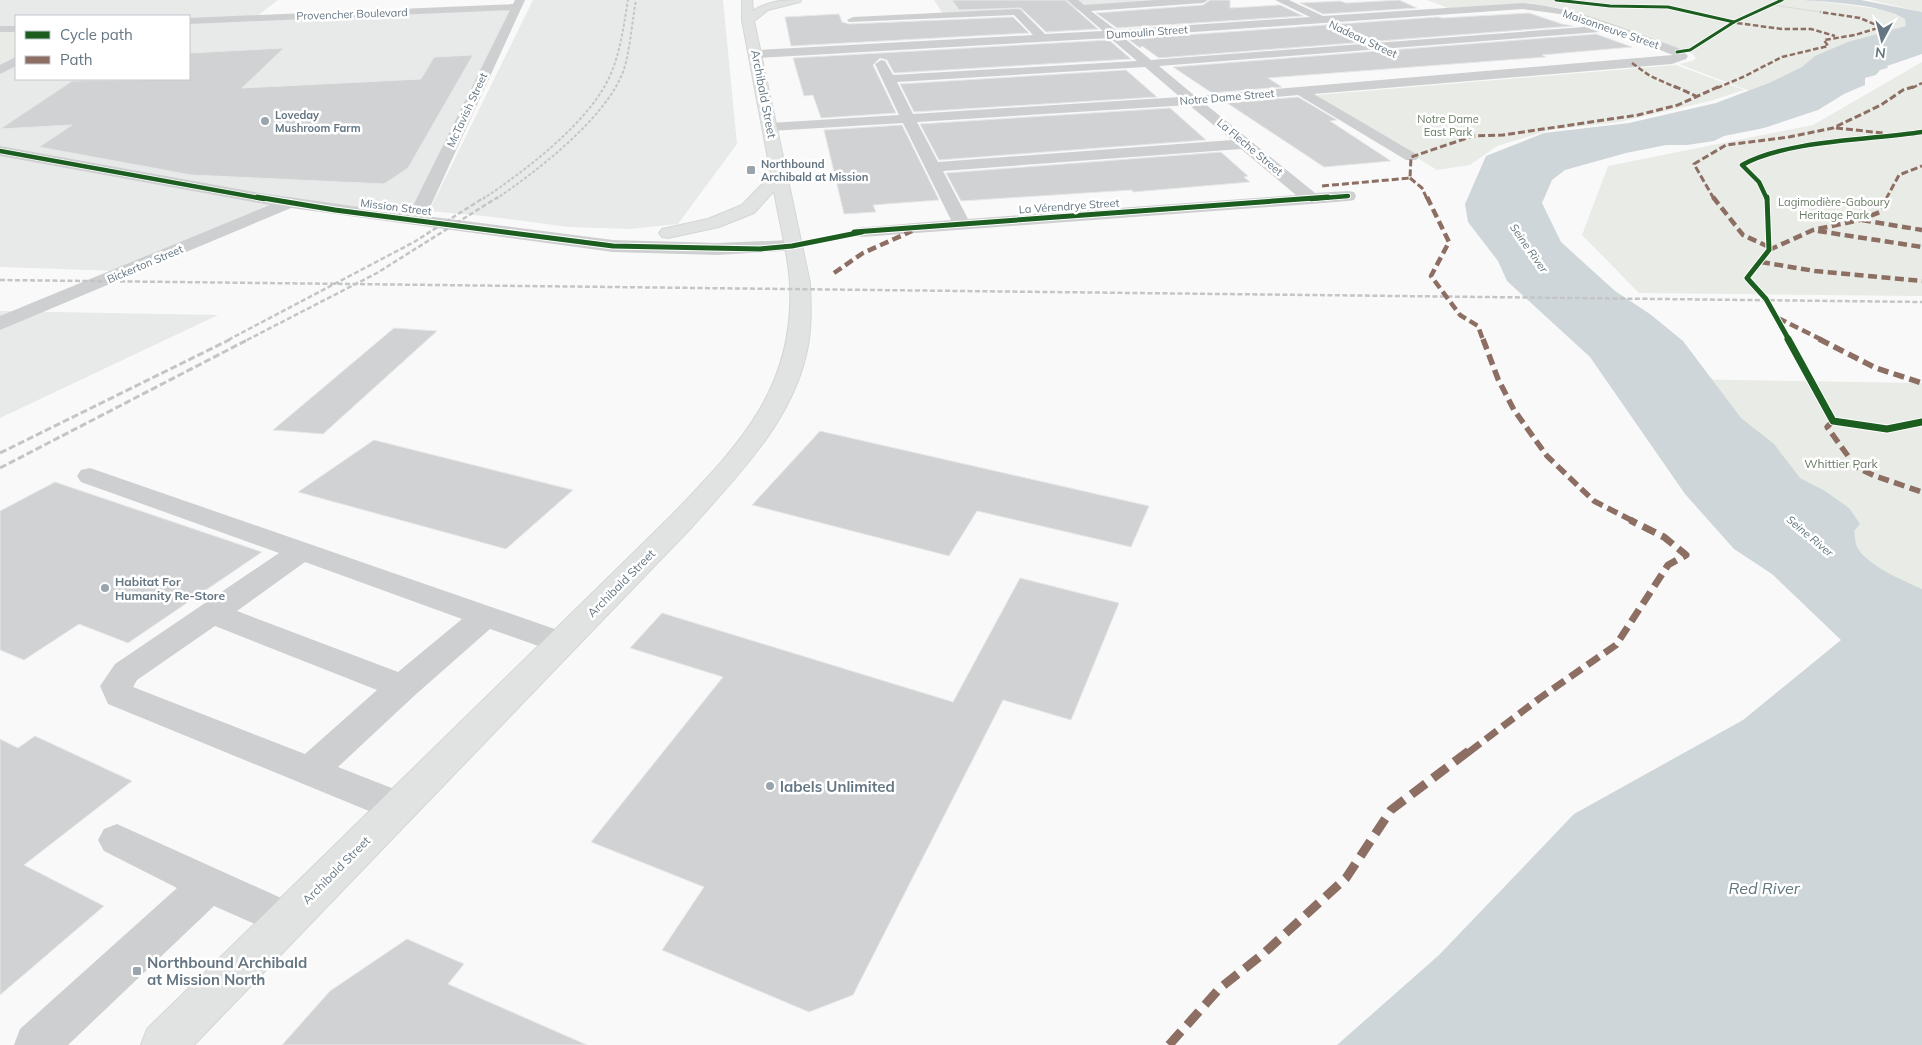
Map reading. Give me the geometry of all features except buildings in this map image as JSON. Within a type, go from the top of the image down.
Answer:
[{"type":"main road","points":[[747,0],[768,0]]},
{"type":"main road","name":"Archibald Street","points":[[163,1045],[681,522],[742,455],[777,403],[794,366],[801,328],[802,299],[748,20],[747,0]]},
{"type":"main road","points":[[748,20],[764,8],[796,0]]},
{"type":"main road","points":[[668,233],[713,222],[748,209],[779,176]]},
{"type":"street","points":[[1077,4],[1203,0]]},
{"type":"street","name":"Nadeau Street","points":[[1280,0],[1402,57]]},
{"type":"street","name":"Provencher Boulevard","points":[[190,21],[518,4]]},
{"type":"street","name":"McTavish Street","points":[[415,221],[518,4]]},
{"type":"street","name":"La Fleche Street","points":[[1077,4],[1311,199]]},
{"type":"street","name":"Dumoulin Street","points":[[756,54],[1043,39],[1506,6],[1537,7]]},
{"type":"street","points":[[846,7],[856,28],[889,79],[962,225]]},
{"type":"street","name":"Maisonneuve Street","points":[[1537,7],[1555,10],[1610,28],[1678,52],[1682,56]]},
{"type":"street","points":[[856,28],[1016,12],[1043,39]]},
{"type":"street","points":[[889,79],[1147,63],[1610,28]]},
{"type":"street","points":[[0,29],[15,29]]},
{"type":"street","name":"Notre Dame Street","points":[[770,127],[1191,100],[1664,60],[1682,56]]},
{"type":"street","points":[[0,70],[15,62]]},
{"type":"street","points":[[1426,68],[1446,78]]},
{"type":"street","points":[[1298,90],[1410,157]]},
{"type":"street","points":[[933,167],[1245,144]]},
{"type":"street","name":"Mission Street","points":[[0,151],[289,203],[415,221],[623,246],[760,249],[791,239]]},
{"type":"street","name":"La Vérendrye Street","points":[[862,232],[1348,196]]},
{"type":"street","name":"Bickerton Street","points":[[0,324],[289,203]]},
{"type":"street","name":"Mission Street","points":[[557,237],[668,233],[791,239]]},
{"type":"street","points":[[90,476],[561,643]]},
{"type":"street","points":[[302,551],[126,672],[116,686],[120,696],[399,807]]},
{"type":"street","points":[[212,613],[402,687]]},
{"type":"street","points":[[310,771],[402,687],[486,616]]},
{"type":"street","points":[[117,840],[209,885],[287,920]]},
{"type":"street","points":[[36,1045],[209,885]]},
{"type":"path","points":[[1769,7],[1782,0]]},
{"type":"path","points":[[1620,7],[1668,7],[1738,21]]},
{"type":"path","points":[[1769,7],[1820,12]]},
{"type":"path","points":[[1727,27],[1738,21]]},
{"type":"shaded area","points":[[0,0],[278,0],[256,17],[516,7],[415,221],[291,201],[119,271],[0,267]]},
{"type":"shaded area","points":[[533,0],[723,0],[737,144],[678,224],[630,229],[568,227],[429,211]]},
{"type":"shaded area","points":[[934,0],[1183,0],[1092,9],[943,14]]},
{"type":"shaded area","points":[[0,311],[218,315],[0,418]]},
{"type":"green space","points":[[1427,0],[1810,0],[1886,10],[1916,22],[1755,93],[1679,64],[1696,58],[1692,53],[1559,8],[1528,3],[1448,8]]},
{"type":"green space","points":[[1870,0],[1922,0],[1922,12]]},
{"type":"green space","points":[[0,31],[15,31],[15,55],[0,63]]},
{"type":"green space","name":"Lagimodière-Gaboury Heritage Park","points":[[1922,62],[1922,296],[1639,293],[1582,235],[1608,166],[1813,125]]},
{"type":"green space","name":"Notre Dame East Park","points":[[1676,65],[1744,90],[1710,101],[1619,122],[1550,130],[1497,146],[1470,165],[1437,170],[1316,95]]},
{"type":"green space","name":"Whittier Park","points":[[1679,379],[1922,383],[1922,630]]},
{"type":"water","name":"Red River","points":[[1804,0],[1861,0],[1922,12],[1922,54],[1887,66],[1888,68],[1880,70],[1876,75],[1865,78],[1865,85],[1844,94],[1818,110],[1764,128],[1724,136],[1714,141],[1687,145],[1666,145],[1626,153],[1565,170],[1552,180],[1542,203],[1561,242],[1615,291],[1650,314],[1683,341],[1741,418],[1774,444],[1800,478],[1825,491],[1849,508],[1860,524],[1854,531],[1856,545],[1862,554],[1886,572],[1922,589],[1922,1045],[1337,1045],[1439,955],[1574,814],[1743,720],[1841,640],[1772,574],[1734,549],[1685,494],[1590,357],[1507,281],[1498,261],[1468,222],[1465,204],[1486,156],[1544,133],[1629,123],[1716,103],[1769,83],[1802,67],[1815,56],[1848,42],[1906,26],[1905,19],[1884,10]]},
{"type":"railway","points":[[483,199],[538,159],[590,108],[603,89],[618,54],[628,0]]},
{"type":"railway","points":[[496,199],[531,174],[568,143],[601,108],[614,90],[625,64],[636,0]]},
{"type":"railway","points":[[335,284],[414,242],[485,197]]},
{"type":"railway","points":[[356,284],[377,273],[498,197]]},
{"type":"railway","points":[[0,280],[335,284]]},
{"type":"railway","points":[[228,340],[335,284]]},
{"type":"railway","points":[[335,284],[356,284]]},
{"type":"railway","points":[[247,340],[356,284]]},
{"type":"railway","points":[[356,284],[1922,302]]},
{"type":"railway","points":[[0,453],[231,339]]},
{"type":"railway","points":[[0,468],[249,339]]},
{"type":"marked path","points":[[1322,186],[1410,178],[1411,157],[1473,136],[1503,135],[1638,115],[1678,105],[1743,77],[1782,57],[1828,46],[1824,40],[1855,35],[1881,27],[1860,18],[1820,12]]},
{"type":"marked path","points":[[1737,23],[1782,29],[1811,29],[1835,36]]},
{"type":"marked path","points":[[1632,63],[1650,76],[1696,96]]},
{"type":"marked path","points":[[1769,247],[1743,235],[1715,200],[1694,164],[1726,145],[1789,137],[1833,128],[1881,105],[1903,90],[1922,83]]},
{"type":"marked path","points":[[1836,128],[1883,133]]},
{"type":"marked path","points":[[1769,250],[1813,230],[1860,220],[1880,212],[1899,175],[1922,166]]},
{"type":"marked path","points":[[1169,1045],[1220,988],[1263,954],[1346,878],[1391,810],[1540,698],[1616,645],[1668,565],[1686,555],[1664,537],[1594,501],[1547,456],[1514,410],[1498,379],[1478,326],[1460,315],[1431,276],[1449,242],[1422,188],[1410,178]]},
{"type":"marked path","points":[[1862,220],[1922,230]]},
{"type":"marked path","points":[[834,273],[863,253],[912,231]]},
{"type":"marked path","points":[[1818,231],[1922,247]]},
{"type":"marked path","points":[[1761,262],[1815,271],[1922,281]]},
{"type":"marked path","points":[[1778,318],[1876,368],[1922,383]]},
{"type":"marked path","points":[[1833,421],[1827,427],[1856,467],[1875,476],[1922,492]]},
{"type":"cycle path","points":[[1556,0],[1610,6],[1668,7],[1734,22]]},
{"type":"cycle path","points":[[1677,52],[1690,50],[1734,22],[1782,0]]},
{"type":"cycle path","points":[[1922,132],[1774,152],[1754,158],[1742,165],[1759,182],[1767,197],[1769,250],[1747,278],[1766,299],[1833,421],[1887,429],[1922,422]]},
{"type":"cycle path","points":[[0,151],[335,210],[613,246],[760,249],[792,246],[862,232]]},
{"type":"cycle path","points":[[854,232],[1348,196]]},
{"type":"place","name":"Loveday Mushroom Farm","points":[[265,121]]},
{"type":"place","name":"Northbound Archibald at Mission","points":[[751,170]]},
{"type":"place","name":"Habitat For Humanity Re-Store","points":[[105,588]]},
{"type":"place","name":"labels Unlimited","points":[[770,786]]},
{"type":"place","name":"Northbound Archibald at Mission North","points":[[137,971]]},
{"type":"water label","name":"Seine River","points":[[1529,248]]},
{"type":"water label","name":"Seine River","points":[[1810,536]]}]
